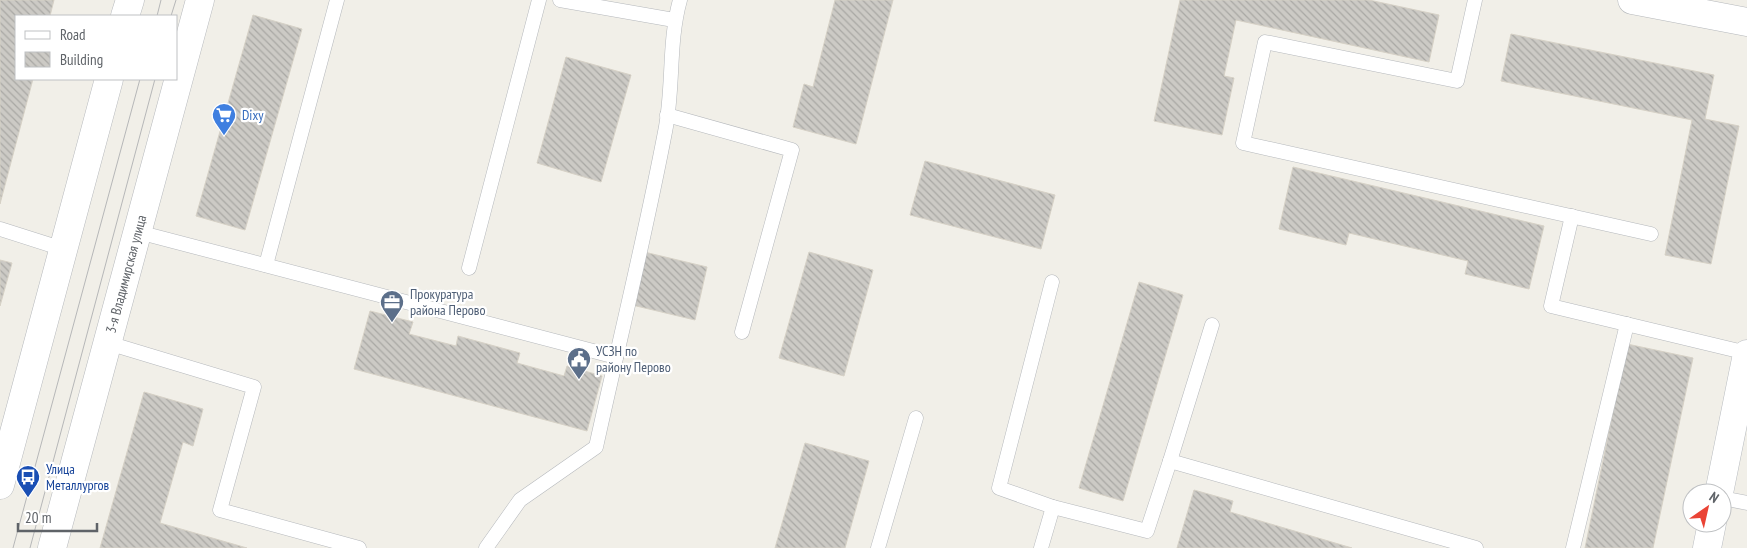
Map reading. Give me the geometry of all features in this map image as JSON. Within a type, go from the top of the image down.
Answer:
[{"type":"street","points":[[125,15],[130,0]]},
{"type":"street","name":"3-я Владимирская улица","points":[[52,548],[200,0]]},
{"type":"street","points":[[1632,0],[1747,22]]},
{"type":"street","points":[[0,485],[109,80]]},
{"type":"street","points":[[1721,483],[1747,354]]},
{"type":"street","points":[[1707,548],[1710,533]]},
{"type":"lane","points":[[266,265],[337,0]]},
{"type":"lane","points":[[469,268],[539,0]]},
{"type":"lane","points":[[560,0],[674,20]]},
{"type":"lane","points":[[486,548],[520,500],[596,446],[664,139],[674,20],[680,0]]},
{"type":"lane","points":[[1475,0],[1457,81],[1265,42],[1242,142],[1651,234]]},
{"type":"lane","points":[[667,116],[792,150],[742,332]]},
{"type":"lane","points":[[1572,216],[1551,306],[1747,354]]},
{"type":"lane","points":[[0,229],[63,249]]},
{"type":"lane","points":[[138,232],[616,357]]},
{"type":"lane","points":[[1052,282],[999,488],[1053,507],[1147,531],[1212,325]]},
{"type":"lane","points":[[1573,548],[1627,324]]},
{"type":"lane","points":[[108,343],[254,387],[220,510],[359,548]]},
{"type":"lane","points":[[878,548],[916,418]]},
{"type":"lane","points":[[1170,461],[1476,548]]},
{"type":"lane","points":[[1732,500],[1747,503]]},
{"type":"lane","points":[[1041,548],[1053,507]]},
{"type":"building","points":[[0,0],[54,0],[50,15],[15,15],[15,80],[33,80],[0,204]]},
{"type":"building","points":[[835,0],[893,0],[856,144],[793,127],[804,84],[813,87]]},
{"type":"building","points":[[1180,0],[1369,0],[1439,15],[1429,62],[1236,20],[1224,76],[1234,78],[1222,135],[1154,121]]},
{"type":"building","points":[[253,15],[302,29],[245,230],[196,216]]},
{"type":"building","points":[[1511,34],[1714,75],[1705,119],[1739,126],[1711,264],[1665,255],[1692,120],[1501,81]]},
{"type":"building","points":[[566,57],[631,75],[601,182],[537,163]]},
{"type":"building","points":[[925,161],[1055,195],[1041,249],[910,215]]},
{"type":"building","points":[[1293,167],[1544,226],[1529,289],[1465,274],[1468,261],[1349,233],[1346,245],[1279,229]]},
{"type":"building","points":[[640,251],[707,267],[695,320],[628,304]]},
{"type":"building","points":[[809,252],[873,270],[844,376],[779,358]]},
{"type":"building","points":[[0,260],[12,263],[0,306]]},
{"type":"building","points":[[1139,282],[1183,295],[1123,501],[1079,488]]},
{"type":"building","points":[[370,311],[413,322],[409,334],[456,346],[458,336],[520,353],[517,363],[564,376],[567,366],[602,376],[587,431],[354,369]]},
{"type":"building","points":[[1627,344],[1693,358],[1653,548],[1585,548]]},
{"type":"building","points":[[144,392],[203,409],[193,446],[183,442],[160,523],[247,548],[100,548]]},
{"type":"building","points":[[805,443],[869,461],[845,548],[775,548]]},
{"type":"building","points":[[1194,490],[1233,501],[1230,512],[1352,548],[1177,548]]},
{"type":"tram line","points":[[157,15],[161,0]]},
{"type":"tram line","points":[[171,15],[176,0]]},
{"type":"tram line","points":[[13,548],[140,80]]},
{"type":"tram line","points":[[30,548],[155,80]]},
{"type":"place","name":"Dixy","points":[[224,136]]},
{"type":"place","name":"Прокуратура района Перово","points":[[392,323]]},
{"type":"place","name":"УСЗН по району Перово","points":[[579,380]]},
{"type":"place","name":"Улица Металлургов","points":[[28,498]]}]
